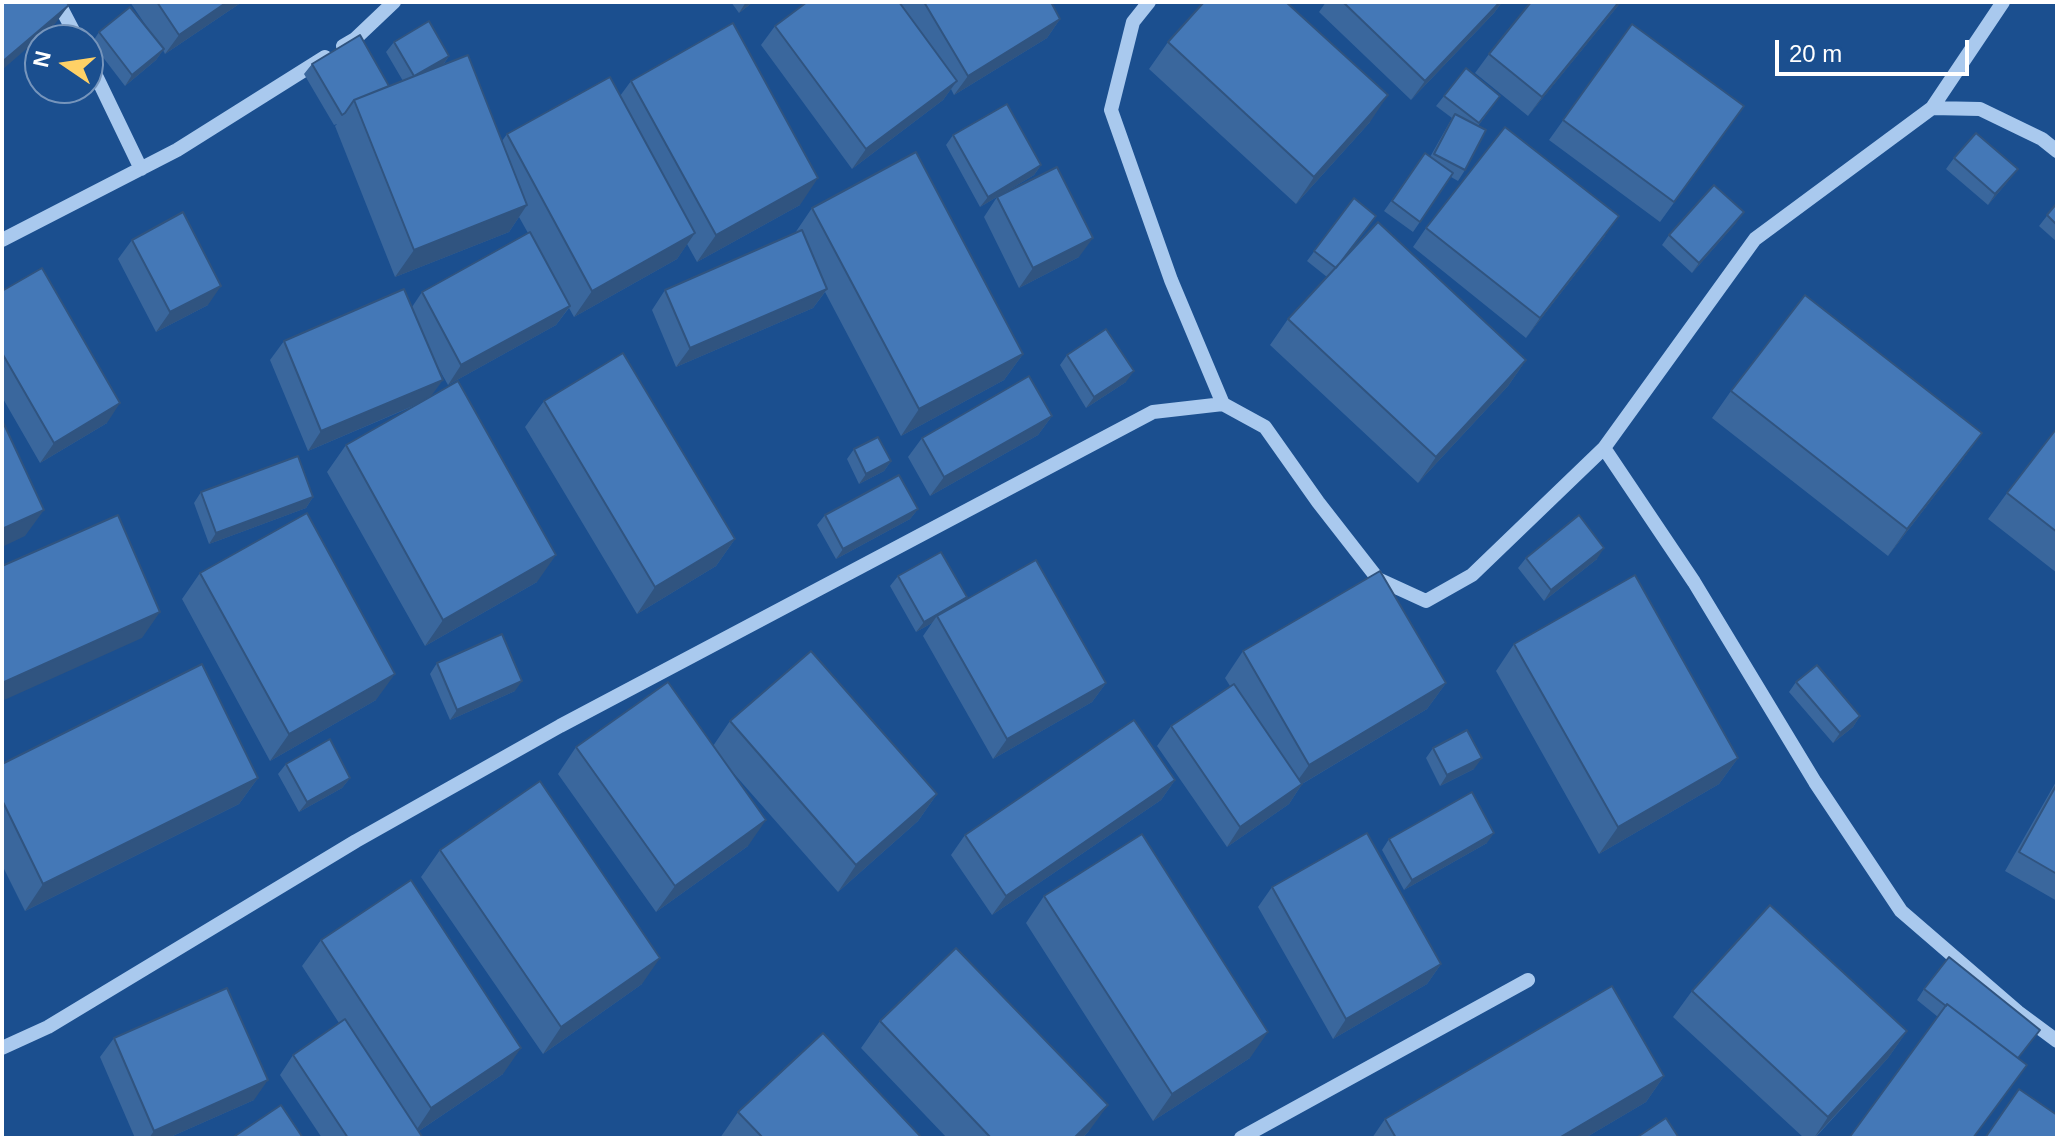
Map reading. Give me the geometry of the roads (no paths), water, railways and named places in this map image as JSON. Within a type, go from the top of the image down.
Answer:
[{"type":"street","points":[[58,2],[70,24]]},
{"type":"street","points":[[2,240],[177,150],[355,39],[394,2]]},
{"type":"street","points":[[1149,2],[1133,22],[1111,110],[1171,280],[1223,404]]},
{"type":"street","points":[[2,1048],[48,1027],[356,841],[560,726],[1153,412],[1223,404],[1265,427],[1378,579],[1426,601],[1472,575],[1604,448],[1755,239],[1932,108],[2003,2]]},
{"type":"street","points":[[104,92],[141,169]]},
{"type":"street","points":[[1932,108],[1980,109],[2042,139],[2057,151]]},
{"type":"street","points":[[1604,448],[1694,582],[1815,782],[1901,911],[2018,1012],[2057,1041]]},
{"type":"street","points":[[1241,1138],[1528,980]]}]
